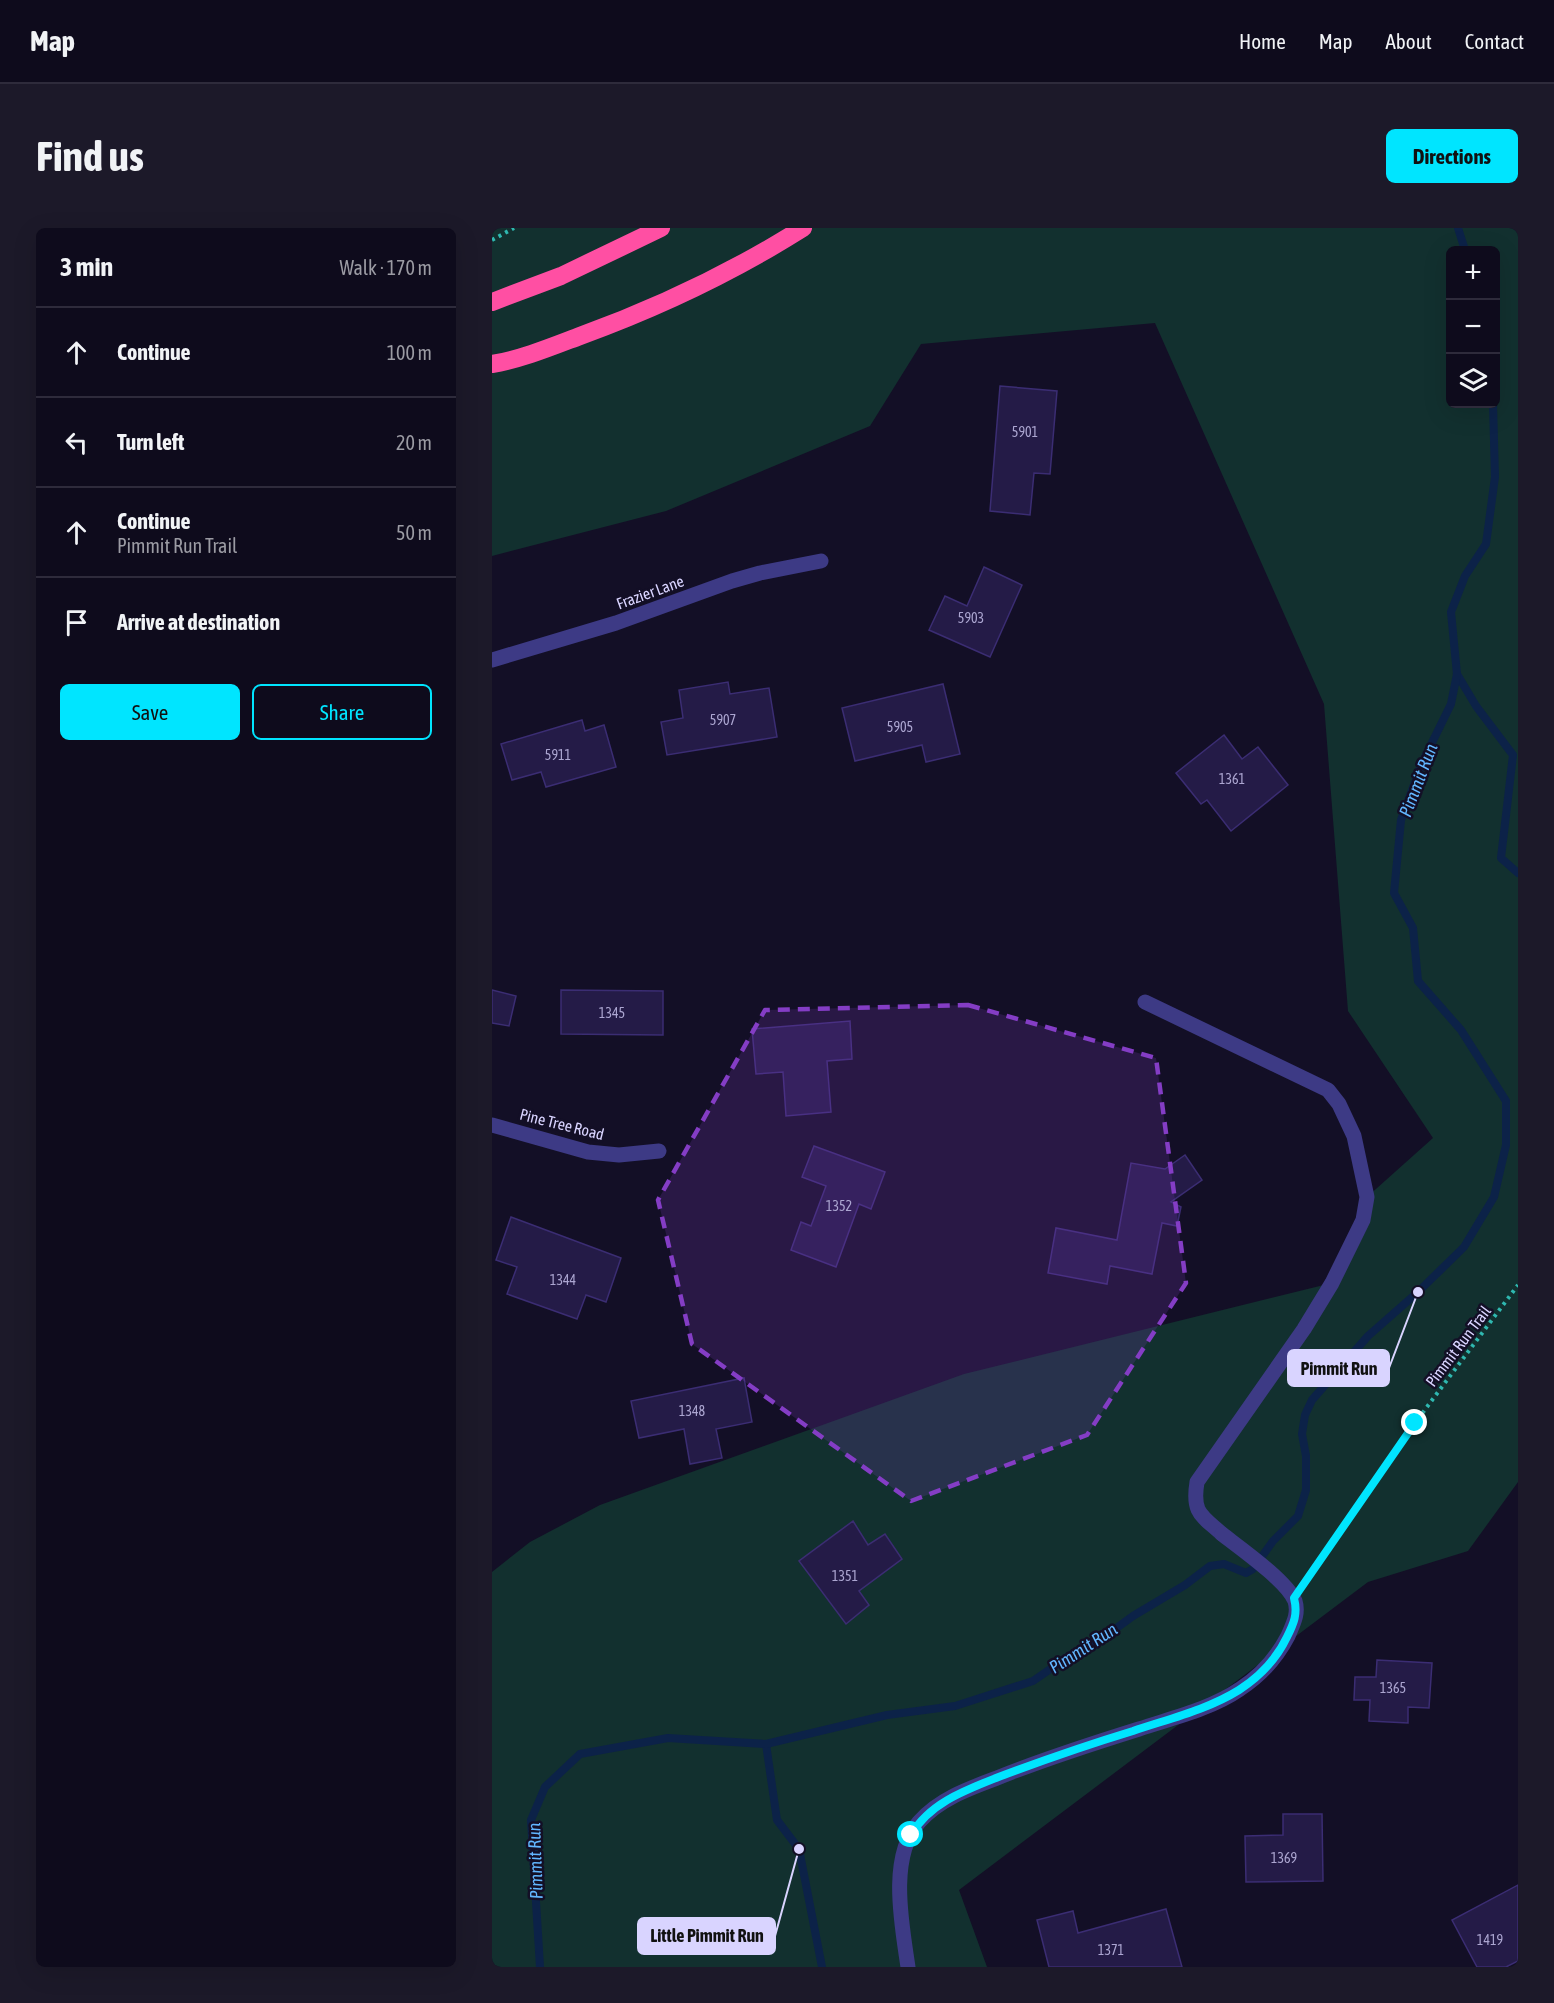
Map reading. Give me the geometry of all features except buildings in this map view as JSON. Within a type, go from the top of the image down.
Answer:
[{"type":"highway","points":[[492,302],[561,276],[661,228]]},
{"type":"highway","points":[[496,364],[602,328],[655,306],[746,261],[804,228]]},
{"type":"street","name":"Frazier Lane","points":[[492,660],[616,623],[732,581],[821,561]]},
{"type":"street","points":[[908,1967],[901,1914],[901,1863],[906,1844],[918,1823],[935,1807],[974,1787],[1053,1756],[1211,1704],[1239,1690],[1264,1670],[1282,1647],[1295,1620],[1297,1610],[1294,1598],[1274,1576],[1222,1534],[1196,1508],[1194,1497],[1197,1482],[1304,1329],[1332,1283],[1363,1220],[1367,1197],[1354,1136],[1340,1104],[1328,1090],[1144,1002]]},
{"type":"street","name":"Pine Tree Road","points":[[492,1125],[588,1152],[619,1155],[659,1151]]},
{"type":"path","points":[[492,240],[514,228]]},
{"type":"path","name":"Pimmit Run Trail","points":[[1294,1598],[1415,1423],[1518,1285]]},
{"type":"highlighted area","points":[[968,1005],[1156,1058],[1186,1283],[1087,1435],[911,1501],[692,1344],[658,1200],[765,1010]]},
{"type":"green space","points":[[492,228],[1518,228],[1518,1482],[1468,1551],[1368,1582],[959,1890],[987,1967],[492,1967],[492,1572],[530,1542],[600,1505],[964,1374],[1332,1283],[1367,1197],[1433,1138],[1348,1011],[1324,704],[1155,323],[921,344],[870,426],[666,511],[492,556]]},
{"type":"waterway","name":"Pimmit Run","points":[[1458,228],[1464,246]]},
{"type":"waterway","name":"Pimmit Run","points":[[540,1967],[531,1820],[545,1787],[580,1754],[668,1738],[766,1744],[887,1715],[955,1706],[1033,1681],[1075,1652],[1096,1643],[1210,1566],[1224,1564],[1246,1573],[1253,1569],[1273,1541],[1298,1516],[1306,1490],[1306,1456],[1302,1434],[1305,1415],[1312,1400],[1368,1336],[1464,1247],[1494,1197],[1506,1145],[1506,1101],[1461,1030],[1418,981],[1413,928],[1394,893],[1401,820],[1422,763],[1451,704],[1457,674],[1451,612],[1465,576],[1486,544],[1495,477],[1493,408]]},
{"type":"waterway","points":[[1457,674],[1476,706],[1513,755],[1501,858],[1518,873]]},
{"type":"waterway","points":[[766,1744],[777,1820],[799,1849],[822,1967]]},
{"type":"place","name":"Pimmit Run","points":[[1418,1292]]},
{"type":"place","name":"Little Pimmit Run","points":[[799,1849]]},
{"type":"route","points":[[911,1835],[918,1823],[935,1807],[974,1787],[1053,1756],[1211,1704],[1239,1690],[1264,1670],[1282,1647],[1295,1620],[1297,1610],[1294,1598],[1415,1423]]}]
